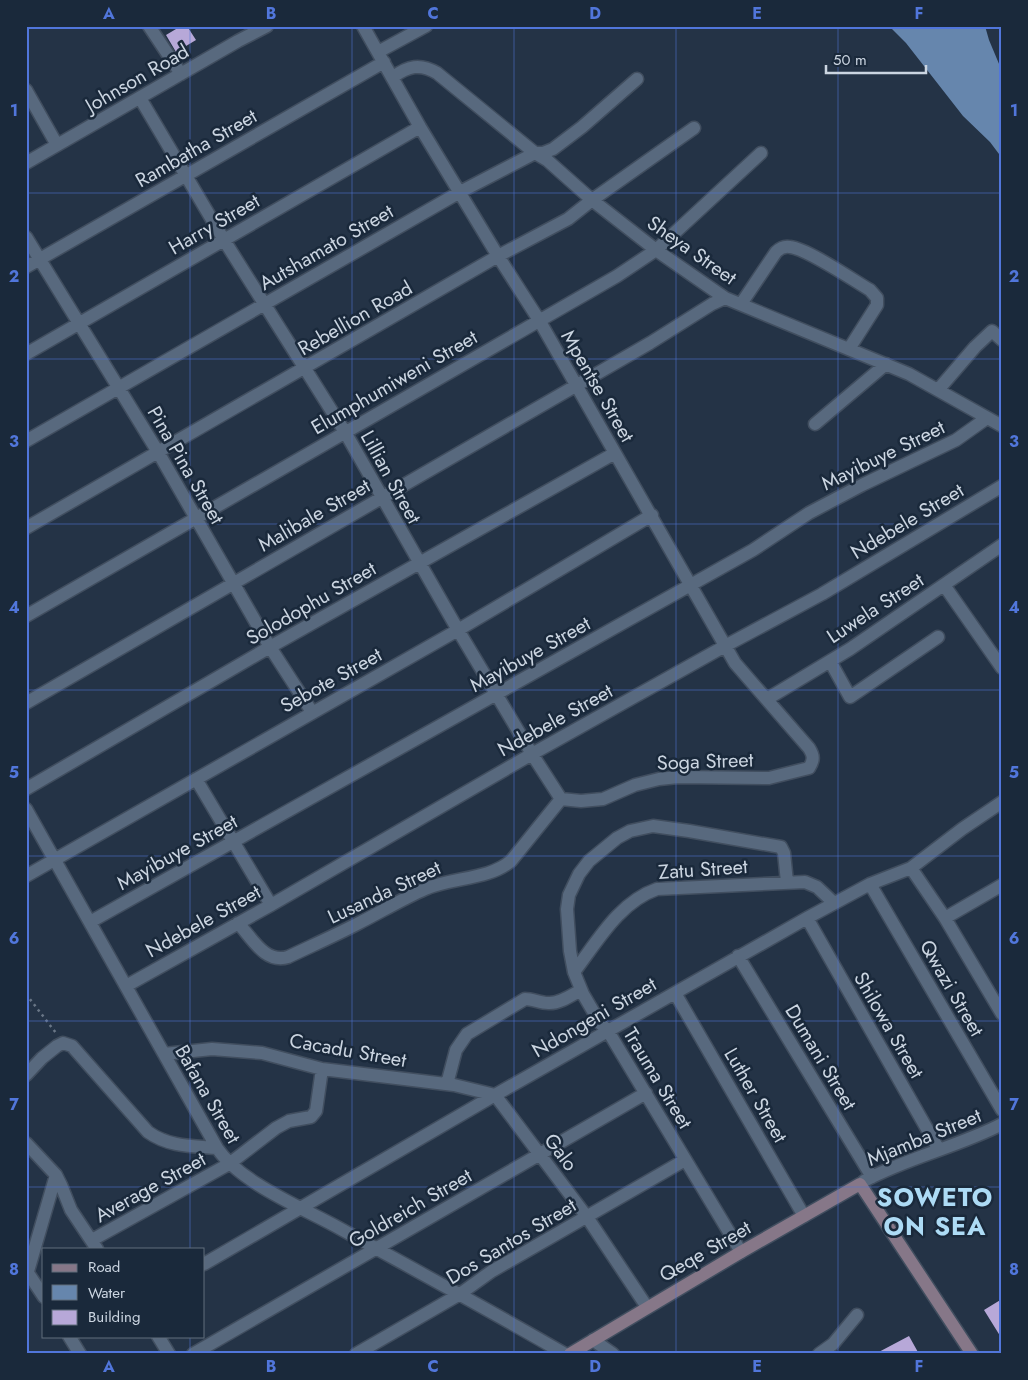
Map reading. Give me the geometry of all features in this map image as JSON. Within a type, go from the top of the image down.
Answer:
[{"type":"street","points":[[149,26],[181,74]]},
{"type":"street","name":"Johnson Road","points":[[26,164],[267,26]]},
{"type":"street","name":"Mpentse Street","points":[[364,26],[420,127],[539,320],[739,669],[814,755]]},
{"type":"street","name":"Rambatha Street","points":[[26,267],[185,176],[381,57],[426,26]]},
{"type":"street","name":"Sheya Street","points":[[393,77],[409,68],[424,67],[430,70],[535,154],[547,160],[592,200],[656,250],[725,298],[886,364],[921,380],[997,421]]},
{"type":"street","name":"Autshamato Street","points":[[26,441],[460,192],[535,154],[552,149],[582,127],[637,79]]},
{"type":"street","points":[[26,90],[57,145]]},
{"type":"street","name":"Lillian Street","points":[[140,98],[224,240],[345,432],[418,564],[561,799]]},
{"type":"street","name":"Harry Street","points":[[26,354],[420,127]]},
{"type":"street","name":"Rebellion Road","points":[[26,528],[498,256],[561,223],[694,128]]},
{"type":"street","name":"Elumphumiweni Street","points":[[26,616],[617,276],[656,250],[761,153]]},
{"type":"street","name":"Pina Pina Street","points":[[26,237],[158,452],[270,648],[312,712]]},
{"type":"street","points":[[741,304],[780,248],[789,246],[805,252],[870,290],[877,298],[877,305],[849,349]]},
{"type":"street","name":"Malibale Street","points":[[26,703],[725,298]]},
{"type":"street","points":[[938,390],[992,330],[1002,340]]},
{"type":"street","points":[[815,424],[886,364]]},
{"type":"street","name":"Mayibuye Street","points":[[90,922],[753,550],[809,513],[862,485],[997,421]]},
{"type":"street","name":"Solodophu Street","points":[[26,789],[270,648],[615,453]]},
{"type":"street","name":"Ndebele Street","points":[[126,986],[271,905],[532,754],[822,594],[1002,486]]},
{"type":"street","name":"Sebote Street","points":[[26,876],[458,630],[652,515]]},
{"type":"street","name":"Luwela Street","points":[[767,699],[830,660],[1002,546]]},
{"type":"street","points":[[944,585],[1002,668]]},
{"type":"street","points":[[830,660],[850,697],[938,637]]},
{"type":"street","name":"Soga Street","points":[[561,799],[580,801],[603,799],[635,785],[658,779],[678,777],[769,778],[809,768],[814,755]]},
{"type":"street","points":[[196,779],[271,905]]},
{"type":"street","name":"Lusanda Street","points":[[238,923],[268,956],[278,959],[288,957],[354,926],[424,889],[442,882],[489,873],[503,868],[511,861],[561,799]]},
{"type":"street","name":"Ndongeni Street","points":[[205,1263],[738,956],[870,884],[911,868],[962,829],[1002,802]]},
{"type":"street","name":"Bafana Street","points":[[26,809],[216,1148],[229,1164],[262,1187],[460,1294],[565,1354]]},
{"type":"street","name":"Trauma Street","points":[[741,1252],[646,1093],[608,1031],[600,1023],[581,990],[574,972],[570,951],[569,895],[573,884],[589,862],[617,838],[641,827],[663,827],[781,847],[784,853],[787,882]]},
{"type":"street","points":[[911,868],[945,918],[1002,1014]]},
{"type":"street","name":"Zatu Street","points":[[574,972],[614,919],[636,899],[648,892],[668,888],[805,882],[812,884],[834,903]]},
{"type":"street","name":"Qwazi Street","points":[[870,884],[1002,1110]]},
{"type":"street","points":[[945,918],[1002,885]]},
{"type":"street","name":"Shilowa Street","points":[[807,918],[939,1150]]},
{"type":"street","name":"Dumani Street","points":[[738,956],[872,1177]]},
{"type":"street","points":[[447,1084],[456,1050],[467,1034],[520,1001],[530,999],[550,1004],[581,990]]},
{"type":"street","name":"Luther Street","points":[[675,993],[804,1216]]},
{"type":"street","points":[[26,1075],[57,1046],[64,1043],[72,1046],[148,1132],[157,1139],[171,1144],[216,1148]]},
{"type":"street","name":"Cacadu Street","points":[[164,1054],[212,1049],[262,1053],[322,1069],[447,1084],[495,1095]]},
{"type":"street","name":"Average Street","points":[[95,1245],[229,1164],[276,1128],[289,1121],[314,1115],[322,1069]]},
{"type":"street","name":"Goldreich Street","points":[[193,1354],[646,1093]]},
{"type":"street","name":"Galo","points":[[495,1095],[587,1217],[648,1307]]},
{"type":"street","name":"Mjamba Street","points":[[860,1184],[899,1164],[1002,1124]]},
{"type":"street","points":[[26,1143],[56,1175],[62,1185],[71,1210],[95,1245]]},
{"type":"street","name":"Dos Santos Street","points":[[356,1354],[460,1294],[492,1271],[685,1160]]},
{"type":"street","points":[[42,1295],[27,1276],[56,1175]]},
{"type":"street","points":[[860,1184],[972,1354]]},
{"type":"street","name":"Qeqe Street","points":[[570,1354],[741,1252],[860,1184]]},
{"type":"street","points":[[819,1354],[838,1338],[857,1315]]},
{"type":"street","points":[[70,1338],[80,1354]]},
{"type":"street","points":[[159,1338],[169,1354]]},
{"type":"street","points":[[593,1340],[613,1354]]},
{"type":"path","points":[[26,994],[64,1043]]},
{"type":"water","points":[[889,26],[985,26],[1002,71],[1002,158],[990,142],[963,116],[906,43]]},
{"type":"building","points":[[181,26],[187,26],[196,40],[176,52],[166,35]]},
{"type":"building","points":[[1002,1299],[1002,1339],[984,1310]]},
{"type":"building","points":[[909,1336],[919,1354],[875,1354]]},
{"type":"district","name":"SOWETO ON SEA","points":[[935,1212]]}]
